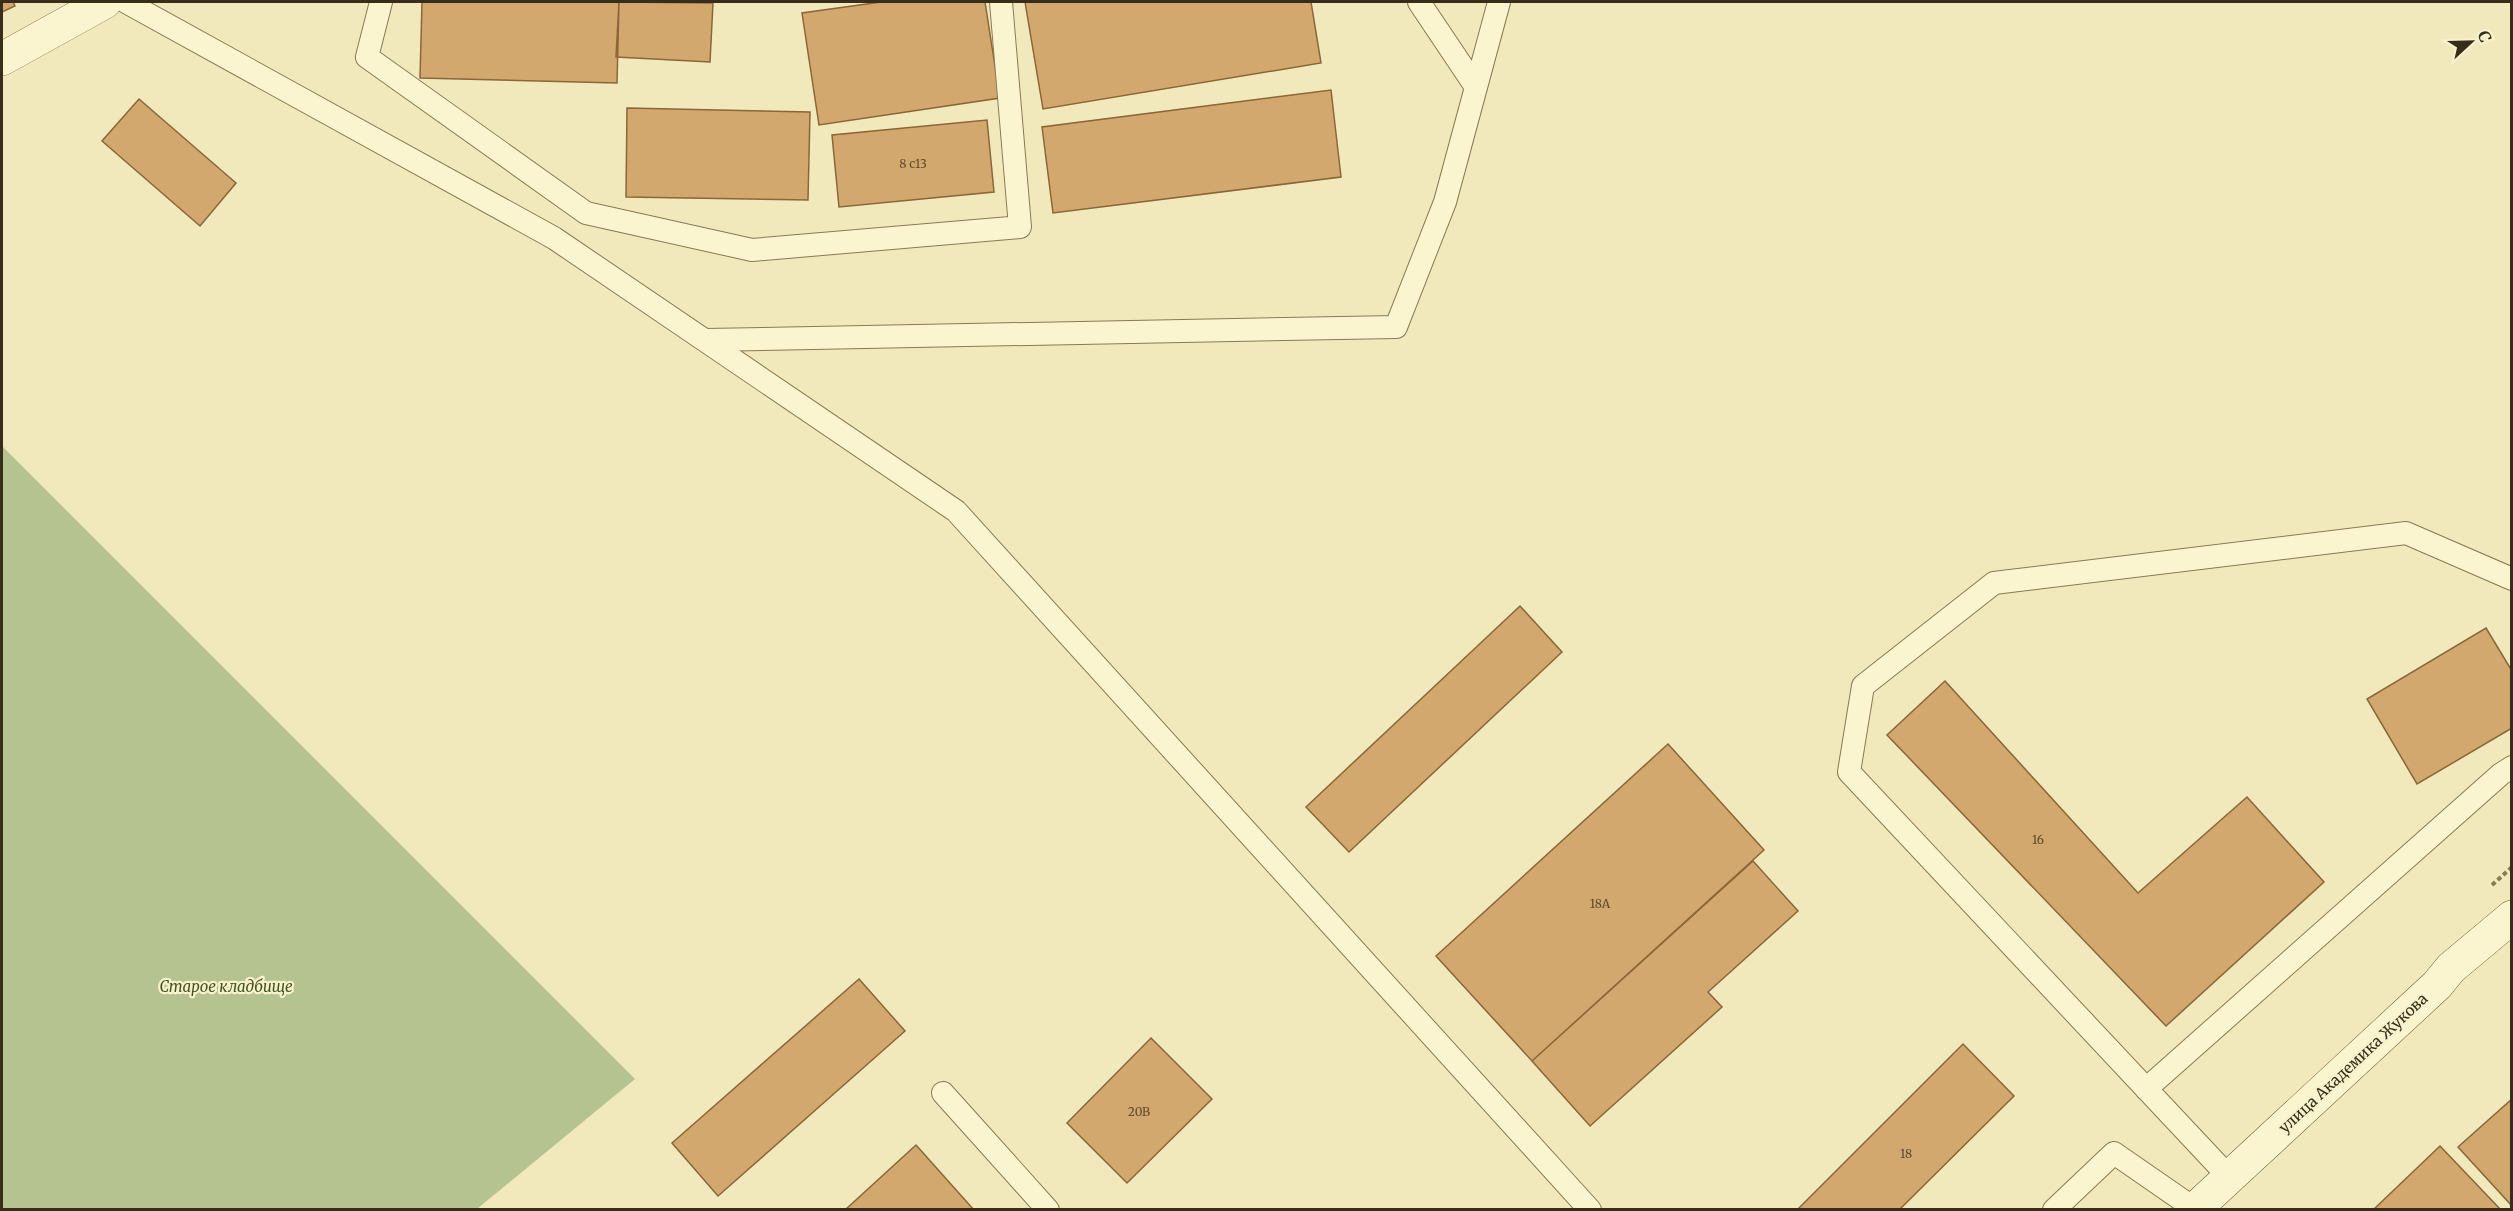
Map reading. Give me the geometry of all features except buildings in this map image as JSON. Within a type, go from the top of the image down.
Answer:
[{"type":"main road","points":[[2,59],[105,2]]},
{"type":"main road","name":"улица Академика Жукова","points":[[2194,1209],[2437,985],[2451,968],[2511,917]]},
{"type":"lane","points":[[126,2],[554,238],[956,511],[1590,1209]]},
{"type":"lane","points":[[381,2],[367,57],[586,213],[752,250],[1020,227],[1001,2]]},
{"type":"lane","points":[[1419,2],[1476,87]]},
{"type":"lane","points":[[705,340],[1396,327],[1445,202],[1499,2]]},
{"type":"lane","points":[[2229,1177],[1849,772],[1863,686],[1994,583],[2406,533],[2511,579]]},
{"type":"lane","points":[[2146,1089],[2511,767]]},
{"type":"lane","points":[[943,1093],[1048,1209]]},
{"type":"lane","points":[[2054,1209],[2114,1153],[2194,1209]]},
{"type":"green space","name":"Старое кладбище","points":[[2,446],[635,1079],[477,1209],[2,1209]]}]
